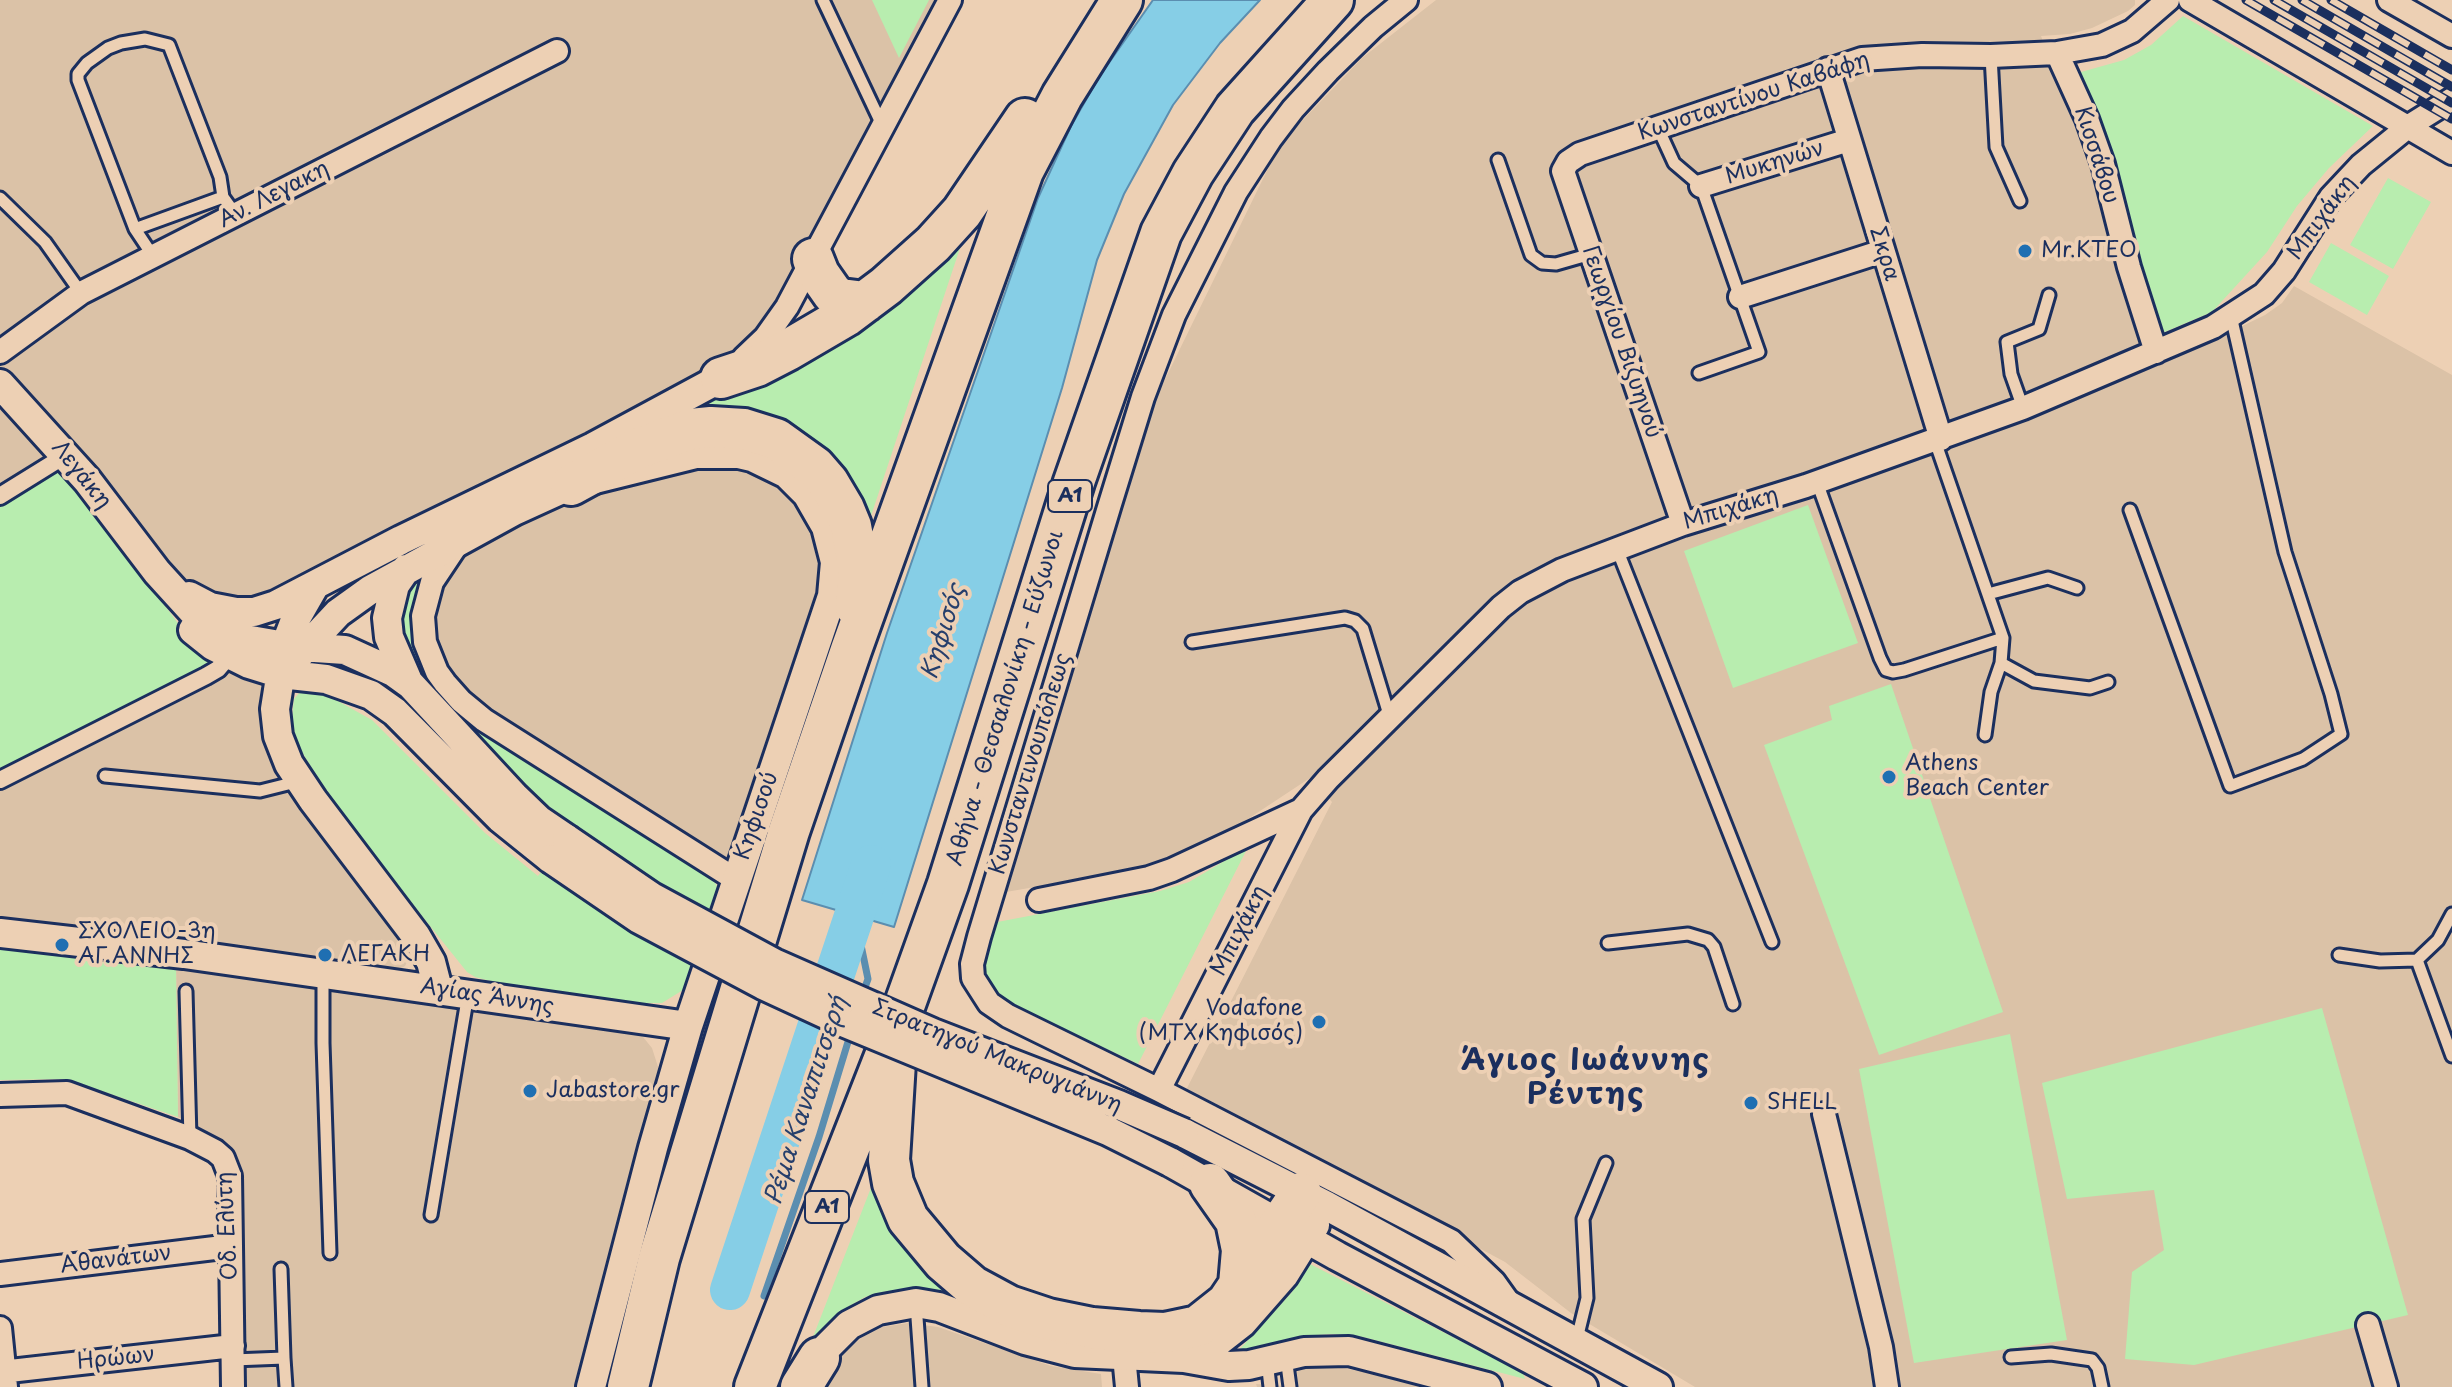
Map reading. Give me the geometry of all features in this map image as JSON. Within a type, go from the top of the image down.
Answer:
[{"type":"highway","name":"Αθήνα - Θεσσαλονίκη - Εύζωνοι","points":[[755,1387],[897,1026],[948,884],[1074,482],[1161,233],[1193,173],[1235,109],[1336,2]]},
{"type":"highway","points":[[721,378],[757,366],[788,350],[865,302],[933,244],[962,212],[1044,90],[1115,10]]},
{"type":"highway","points":[[628,1387],[659,1258],[789,831],[851,650],[1023,171],[1062,96],[1115,10]]},
{"type":"highway","points":[[813,259],[833,294],[841,299],[865,302]]},
{"type":"highway","points":[[571,485],[637,449],[691,429],[744,429],[776,439],[815,467],[828,482],[851,526],[859,570],[851,650]]},
{"type":"highway","points":[[897,1026],[889,1144],[893,1183],[908,1219],[920,1236],[965,1280],[1009,1306],[1048,1319],[1092,1328],[1165,1333],[1198,1326],[1227,1303],[1239,1285],[1304,1216]]},
{"type":"highway","points":[[1210,1184],[1236,1221],[1240,1233],[1242,1267],[1239,1285]]},
{"type":"street","points":[[157,572],[199,602],[236,612],[254,612],[276,605],[401,540],[593,447],[721,378],[754,351],[770,332],[813,259],[950,0]]},
{"type":"street","name":"Κωνσταντινουπόλεως","points":[[1406,0],[1328,71],[1271,138],[1236,192],[1174,315],[1143,397],[1115,489],[972,964],[973,978],[989,1003],[1008,1016],[1159,1090],[1451,1241],[1494,1282],[1515,1310]]},
{"type":"street","name":"Κωνσταντίνου Καβάφη","points":[[1568,162],[1580,154],[1862,59],[1991,56],[2087,49],[2122,37],[2145,22],[2168,0]]},
{"type":"street","points":[[2190,0],[2452,153]]},
{"type":"street","points":[[2389,0],[2452,36]]},
{"type":"street","name":"Αν. Λεγακη","points":[[0,352],[81,293],[153,256],[230,206],[557,51]]},
{"type":"street","name":"Κισσάβου","points":[[2057,53],[2087,119],[2103,164],[2125,253],[2156,352]]},
{"type":"street","name":"Σκρα","points":[[1828,69],[1938,440]]},
{"type":"street","name":"Μπιχάκη","points":[[1159,1090],[1301,810],[1328,779],[1501,607],[1520,592],[1540,579],[1683,524],[1817,482],[2023,408],[2156,352],[2231,316],[2264,294],[2284,271],[2315,220],[2348,178],[2409,126],[2452,99]]},
{"type":"street","name":"Μυκηνών","points":[[1701,186],[1849,140]]},
{"type":"street","name":"Γεωργίου Βιζυηνού","points":[[1568,162],[1563,171],[1683,524]]},
{"type":"street","points":[[1740,297],[1883,251]]},
{"type":"street","name":"Λεγάκη","points":[[0,384],[66,455],[157,572]]},
{"type":"street","name":"Κηφισού","points":[[291,656],[353,601],[406,569],[571,485],[696,454],[739,454],[787,474],[812,502],[826,527],[835,562],[832,596],[822,633],[735,879],[688,1026],[591,1387]]},
{"type":"street","points":[[0,496],[66,455]]},
{"type":"street","points":[[461,540],[432,582],[423,616],[425,642],[445,683],[484,720],[735,879]]},
{"type":"street","points":[[406,569],[395,585],[387,618],[396,657],[411,685]]},
{"type":"street","name":"Στρατηγού Μακρυγιάννη","points":[[157,572],[189,625],[201,638],[230,655],[291,656],[329,648],[381,664],[411,685],[539,820],[559,849],[639,919],[763,985],[870,1034],[1108,1131],[1210,1184],[1304,1216],[1515,1310],[1658,1387]]},
{"type":"street","name":"Στρατηγού Μακρυγιάννη","points":[[157,572],[197,616],[214,627],[291,656],[383,703],[492,810],[559,849],[774,963],[933,1033],[1184,1133],[1304,1216],[1585,1387]]},
{"type":"street","points":[[315,585],[295,620],[291,656],[275,709],[282,749],[300,781],[410,926],[431,962],[438,989]]},
{"type":"street","points":[[0,780],[206,676],[218,669],[230,655]]},
{"type":"street","points":[[1039,900],[1149,878],[1301,810]]},
{"type":"street","name":"Αγίας Άννης","points":[[0,933],[323,973],[688,1026]]},
{"type":"street","name":"Οδ. Ελύτη","points":[[0,1095],[67,1093],[190,1138],[215,1151],[228,1166],[233,1387]]},
{"type":"street","points":[[1824,1114],[1881,1347],[1887,1387]]},
{"type":"street","points":[[1184,1358],[1210,1348],[1242,1323],[1284,1275],[1304,1216]]},
{"type":"street","name":"Αθανάτων","points":[[0,1274],[231,1246]]},
{"type":"street","points":[[809,1377],[836,1336],[860,1319],[878,1310],[916,1303],[952,1311],[1052,1349],[1091,1355],[1184,1358],[1229,1366],[1274,1368],[1327,1350],[1349,1351],[1487,1387]]},
{"type":"street","points":[[2368,1325],[2386,1387]]},
{"type":"street","points":[[0,1328],[4,1377]]},
{"type":"street","name":"Ηρώων","points":[[4,1377],[233,1353]]},
{"type":"street","points":[[1124,1356],[1127,1387]]},
{"type":"street","points":[[1585,1387],[1602,1357]]},
{"type":"lane","points":[[823,0],[883,127]]},
{"type":"lane","points":[[135,229],[230,206],[169,45],[145,39],[121,43],[97,54],[78,74],[78,80],[135,229],[153,256]]},
{"type":"lane","points":[[1991,56],[1996,147],[2020,201]]},
{"type":"lane","points":[[1658,128],[1674,163],[1701,186],[1759,352],[1699,373]]},
{"type":"lane","points":[[1498,160],[1531,255],[1542,263],[1556,264],[1591,254]]},
{"type":"lane","points":[[0,198],[45,242],[81,293]]},
{"type":"lane","points":[[2023,408],[2011,374],[2007,342],[2039,329],[2049,295]]},
{"type":"lane","points":[[2130,510],[2230,786],[2303,759],[2341,734],[2285,552],[2231,316]]},
{"type":"lane","points":[[1938,440],[2003,638],[2001,663],[1991,692],[1985,735]]},
{"type":"lane","points":[[1817,482],[1886,670],[1904,670],[2003,638]]},
{"type":"lane","points":[[1617,549],[1772,942]]},
{"type":"lane","points":[[1988,594],[2048,578],[2077,588]]},
{"type":"lane","points":[[1192,642],[1345,618],[1355,621],[1363,629],[1391,719]]},
{"type":"lane","points":[[2001,663],[2034,681],[2090,688],[2108,682]]},
{"type":"lane","points":[[105,776],[260,791],[300,781]]},
{"type":"lane","points":[[2339,955],[2380,961],[2417,960],[2438,940],[2452,914]]},
{"type":"lane","points":[[1608,943],[1688,934],[1708,940],[1714,947],[1733,1004]]},
{"type":"lane","points":[[2417,960],[2452,1056]]},
{"type":"lane","points":[[323,973],[330,1253]]},
{"type":"lane","points":[[186,991],[190,1138]]},
{"type":"lane","points":[[431,1215],[469,994]]},
{"type":"lane","points":[[1576,1343],[1587,1298],[1583,1219],[1606,1163]]},
{"type":"lane","points":[[281,1269],[286,1387]]},
{"type":"lane","points":[[916,1303],[922,1387]]},
{"type":"lane","points":[[233,1353],[284,1358]]},
{"type":"lane","points":[[2011,1357],[2051,1354],[2092,1360],[2098,1368],[2102,1387]]},
{"type":"lane","points":[[1274,1368],[1290,1387]]},
{"type":"shaded area","points":[[0,0],[937,0],[790,277],[749,345],[648,406],[314,577],[240,605],[185,585],[0,371]]},
{"type":"shaded area","points":[[1436,0],[2135,0],[2135,5],[2128,11],[2092,28],[2070,34],[2041,36],[2097,185],[2148,367],[2191,351],[2265,315],[2282,303],[2294,286],[2452,375],[2452,1387],[1695,1387],[1571,1313],[1505,1262],[1186,1090],[1332,802],[1310,778],[1216,840],[1133,870],[1006,892],[1154,402],[1280,144],[1362,58]]},
{"type":"shaded area","points":[[0,395],[54,454],[0,488]]},
{"type":"shaded area","points":[[738,461],[793,489],[829,562],[732,869],[465,697],[435,652],[433,599],[465,548],[517,517],[679,464]]},
{"type":"shaded area","points":[[232,671],[255,680],[261,687],[412,953],[405,966],[398,970],[390,972],[0,919],[0,787]]},
{"type":"shaded area","points":[[176,965],[631,1030],[643,1037],[652,1048],[660,1073],[580,1387],[244,1387],[242,1173],[236,1153],[228,1144],[178,1117]]},
{"type":"shaded area","points":[[908,1323],[938,1327],[1051,1366],[1101,1374],[1102,1387],[823,1387],[829,1371],[864,1336],[883,1327]]},
{"type":"shaded area","points":[[1330,1366],[1421,1387],[1298,1387],[1297,1372],[1302,1367]]},
{"type":"shaded area","points":[[1256,1384],[1298,1387],[1257,1387]]},
{"type":"green space","points":[[872,0],[929,0],[899,58]]},
{"type":"green space","points":[[2183,16],[2373,126],[2329,168],[2297,206],[2267,252],[2212,312],[2160,334],[2078,82],[2081,72],[2124,60],[2151,45]]},
{"type":"green space","points":[[2388,178],[2431,202],[2393,269],[2350,245]]},
{"type":"green space","points":[[957,238],[962,242],[866,531],[683,411]]},
{"type":"green space","points":[[2331,243],[2389,276],[2367,315],[2309,282]]},
{"type":"green space","points":[[62,466],[180,626],[213,657],[204,668],[0,771],[0,505]]},
{"type":"green space","points":[[1808,505],[1858,643],[1733,688],[1684,551]]},
{"type":"green space","points":[[418,579],[420,584],[414,596],[411,617],[417,651],[427,675],[424,677],[415,667],[399,633],[402,600]]},
{"type":"green space","points":[[1891,684],[2003,1012],[1879,1055],[1764,745],[1832,720],[1829,706]]},
{"type":"green space","points":[[301,691],[327,695],[372,720],[485,833],[538,876],[576,827],[502,765],[457,715],[710,877],[719,893],[718,902],[683,990],[662,1003],[637,1003],[494,982],[467,972],[365,845],[296,742],[292,718],[294,699]]},
{"type":"green space","points":[[1248,847],[1138,1064],[1004,1000],[990,988],[982,972],[981,957],[992,923],[1160,891],[1189,882]]},
{"type":"green space","points":[[0,944],[176,965],[178,1117],[66,1079],[0,1080]]},
{"type":"green space","points":[[2322,1008],[2408,1315],[2194,1365],[2125,1359],[2132,1272],[2164,1250],[2154,1190],[2067,1199],[2042,1083]]},
{"type":"green space","points":[[2010,1034],[2067,1340],[1914,1363],[1859,1069]]},
{"type":"green space","points":[[874,1180],[954,1296],[907,1289],[865,1297],[848,1307],[813,1337]]},
{"type":"green space","points":[[1310,1264],[1523,1373],[1525,1379],[1363,1337],[1332,1334],[1302,1336],[1238,1351],[1292,1292]]},
{"type":"water","points":[[1153,0],[1260,0],[1220,43],[1173,105],[1124,194],[1097,260],[1062,388],[894,927],[802,900],[887,633],[1038,198],[1071,126],[1099,77]]},
{"type":"waterway","name":"Κηφισός","points":[[730,1290],[871,865]]},
{"type":"waterway","name":"Ρέμα Καναπιτσερή","points":[[855,916],[868,979],[863,993]]},
{"type":"waterway","name":"Ρέμα Καναπιτσερή","points":[[764,1296],[819,1137],[851,1032]]},
{"type":"railway","points":[[2246,0],[2452,119]]},
{"type":"railway","points":[[2274,0],[2452,103]]},
{"type":"railway","points":[[2302,0],[2452,87]]},
{"type":"railway","points":[[2331,0],[2452,70]]},
{"type":"place","name":"Mr.KTEO","points":[[2025,251]]},
{"type":"place","name":"Athens Beach Center","points":[[1889,777]]},
{"type":"place","name":"ΣΧΟΛΕΙΟ-3η ΑΓ.ΑΝΝΗΣ","points":[[62,945]]},
{"type":"place","name":"ΛΕΓΑΚΗ","points":[[325,955]]},
{"type":"place","name":"Vodafone (MTX Κηφισός)","points":[[1319,1022]]},
{"type":"place","name":"Jabastore.gr","points":[[530,1091]]},
{"type":"place","name":"SHELL","points":[[1751,1103]]},
{"type":"district","name":"Άγιος Ιωάννης Ρέντης","points":[[1586,1079]]}]
